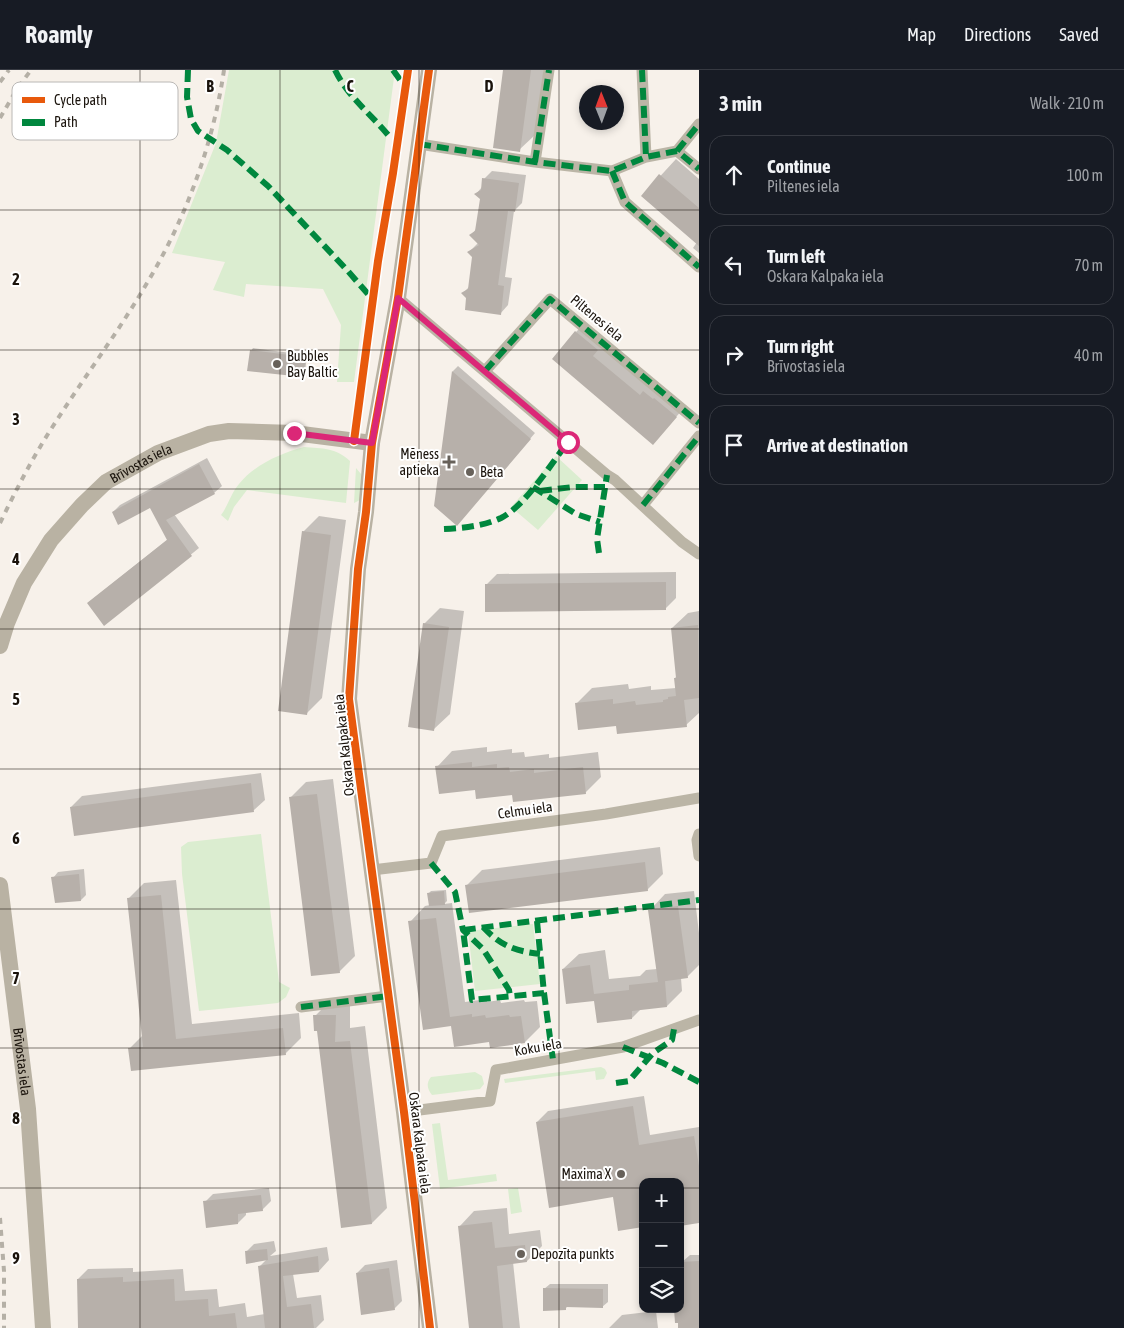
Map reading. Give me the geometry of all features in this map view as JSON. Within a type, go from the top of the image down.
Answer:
[{"type":"main road","name":"Oskara Kalpaka iela","points":[[426,1328],[404,1112],[349,699],[358,569],[366,512],[372,443],[398,298],[429,70]]},
{"type":"main road","name":"Brīvostas iela","points":[[0,646],[7,623],[24,583],[51,540],[82,505],[106,482],[158,453],[209,434],[229,431],[294,433],[372,443]]},
{"type":"main road","name":"Brīvostas iela","points":[[0,885],[28,1109],[43,1328]]},
{"type":"street","points":[[535,162],[549,70]]},
{"type":"street","points":[[642,70],[646,157]]},
{"type":"street","points":[[418,144],[535,162],[612,171],[646,157],[677,151],[699,124]]},
{"type":"street","points":[[677,151],[699,169]]},
{"type":"street","points":[[612,171],[625,202],[699,267]]},
{"type":"street","points":[[398,298],[643,505],[682,542],[699,554]]},
{"type":"street","name":"Piltenes iela","points":[[485,371],[550,299],[699,423]]},
{"type":"street","points":[[643,505],[699,436]]},
{"type":"street","points":[[682,542],[699,543]]},
{"type":"street","name":"Celmu iela","points":[[372,870],[431,863],[442,836],[606,814],[699,798]]},
{"type":"street","points":[[699,834],[697,840],[699,856]]},
{"type":"street","points":[[301,1007],[388,996]]},
{"type":"street","name":"Koku iela","points":[[404,1112],[490,1101],[496,1070],[623,1047],[699,1020]]},
{"type":"green space","points":[[229,70],[395,70],[354,382],[337,382],[341,325],[323,289],[246,284],[244,297],[213,290],[225,262],[172,253],[216,143]]},
{"type":"green space","points":[[304,447],[334,451],[350,461],[346,503],[247,490],[234,507],[228,521],[221,515],[236,488],[252,471],[277,456]]},
{"type":"green space","points":[[556,456],[582,480],[538,530],[511,507]]},
{"type":"green space","points":[[356,468],[361,474],[360,500],[354,503]]},
{"type":"green space","points":[[261,834],[279,982],[290,988],[286,997],[278,1003],[199,1011],[182,874],[181,847],[188,842]]},
{"type":"green space","points":[[533,924],[540,984],[475,991],[468,931]]},
{"type":"green space","points":[[601,1067],[607,1073],[604,1079],[596,1080],[595,1071],[505,1083],[504,1079]]},
{"type":"green space","points":[[475,1072],[482,1076],[484,1084],[480,1089],[432,1095],[428,1088],[428,1082],[431,1077]]},
{"type":"green space","points":[[440,1123],[448,1180],[496,1174],[497,1181],[440,1189],[432,1124]]},
{"type":"green space","points":[[518,1188],[522,1212],[511,1214],[508,1189]]},
{"type":"building","points":[[503,70],[531,70],[520,152],[493,148]]},
{"type":"building","points":[[659,174],[699,208],[699,246],[641,196]]},
{"type":"building","points":[[482,178],[519,183],[515,212],[508,211],[498,285],[504,286],[501,315],[465,310],[466,298],[461,293],[468,289],[472,257],[467,252],[479,245],[469,235],[475,231],[480,199],[474,194],[481,190]]},
{"type":"building","points":[[575,331],[598,350],[593,356],[640,395],[643,391],[677,417],[653,445],[552,359]]},
{"type":"building","name":"Bubbles Bay Baltic","points":[[250,350],[306,357],[303,377],[247,371]]},
{"type":"building","name":"Beta","points":[[452,371],[531,439],[457,526],[434,506]]},
{"type":"building","points":[[199,464],[215,494],[166,520],[192,556],[104,626],[87,603],[167,540],[150,508],[118,525],[112,512]]},
{"type":"building","points":[[302,531],[331,535],[307,715],[278,711]]},
{"type":"building","points":[[666,582],[666,610],[485,612],[485,584]]},
{"type":"building","points":[[423,623],[449,627],[434,731],[408,727]]},
{"type":"building","points":[[698,625],[699,698],[684,700],[687,727],[617,734],[616,726],[578,730],[575,703],[613,699],[613,704],[635,701],[636,705],[663,702],[668,697],[676,696],[671,628]]},
{"type":"building","points":[[472,762],[472,767],[497,764],[497,768],[509,767],[510,772],[534,769],[534,773],[583,767],[586,794],[513,802],[512,795],[476,799],[475,790],[439,794],[435,766]]},
{"type":"building","points":[[251,783],[254,812],[74,836],[70,807]]},
{"type":"building","points":[[317,794],[340,973],[311,976],[289,797]]},
{"type":"building","points":[[645,862],[648,891],[469,913],[465,885]]},
{"type":"building","points":[[79,874],[81,901],[55,903],[51,877]]},
{"type":"building","points":[[444,891],[445,905],[429,906],[427,893]]},
{"type":"building","points":[[161,895],[176,1039],[283,1028],[286,1055],[131,1071],[128,1048],[143,1047],[127,898]]},
{"type":"building","points":[[678,906],[688,978],[665,981],[667,1007],[632,1011],[632,1019],[597,1023],[594,1001],[566,1004],[562,969],[590,965],[594,994],[629,990],[629,985],[658,982],[648,910]]},
{"type":"building","points":[[436,918],[450,1017],[472,1014],[472,1017],[485,1015],[486,1018],[509,1015],[510,1017],[521,1016],[525,1043],[490,1048],[489,1042],[454,1047],[451,1026],[423,1030],[408,921]]},
{"type":"building","points":[[313,1015],[336,1015],[335,1042],[350,1041],[372,1224],[341,1228],[317,1031],[314,1031]]},
{"type":"building","name":"Maxima X","points":[[633,1106],[639,1145],[694,1136],[699,1166],[699,1223],[684,1225],[684,1178],[639,1178],[639,1228],[618,1231],[613,1197],[549,1208],[536,1122]]},
{"type":"building","points":[[261,1195],[263,1211],[238,1214],[238,1224],[206,1228],[203,1201]]},
{"type":"building","points":[[492,1222],[495,1248],[525,1245],[527,1262],[497,1266],[503,1328],[469,1328],[458,1226]]},
{"type":"building","points":[[267,1249],[268,1260],[246,1264],[245,1251]]},
{"type":"building","points":[[318,1256],[319,1272],[283,1276],[287,1307],[311,1304],[314,1328],[265,1328],[258,1266]]},
{"type":"building","points":[[699,1261],[699,1328],[678,1328],[678,1323],[675,1323],[674,1313],[684,1313],[684,1262]]},
{"type":"building","points":[[389,1268],[395,1310],[361,1315],[356,1273]]},
{"type":"building","points":[[123,1277],[123,1282],[174,1279],[175,1301],[208,1299],[209,1316],[235,1313],[237,1328],[78,1328],[77,1279]]},
{"type":"building","points":[[543,1288],[603,1289],[603,1308],[566,1307],[566,1310],[543,1311]]},
{"type":"railway","points":[[0,82],[9,70]]},
{"type":"railway","points":[[22,82],[31,70]]},
{"type":"railway","points":[[0,523],[40,447],[136,301],[174,233],[186,207],[205,153],[213,126],[224,70]]},
{"type":"railway","points":[[0,118],[12,98]]},
{"type":"railway","points":[[0,1218],[4,1271],[4,1328]]},
{"type":"marked path","points":[[188,70],[187,97],[191,119],[198,131],[227,150],[268,186],[368,294]]},
{"type":"marked path","points":[[335,70],[353,97],[389,136]]},
{"type":"marked path","points":[[393,70],[406,88]]},
{"type":"marked path","points":[[535,162],[549,70]]},
{"type":"marked path","points":[[642,70],[646,157]]},
{"type":"marked path","points":[[677,151],[699,124]]},
{"type":"marked path","points":[[419,144],[535,162],[612,171],[646,157],[677,151],[699,169]]},
{"type":"marked path","points":[[612,171],[625,202],[699,267]]},
{"type":"marked path","points":[[485,371],[550,299],[699,423]]},
{"type":"marked path","points":[[643,505],[699,436]]},
{"type":"marked path","points":[[444,529],[480,525],[501,518],[510,512],[537,484],[568,442]]},
{"type":"marked path","points":[[599,553],[597,539],[607,475]]},
{"type":"marked path","points":[[533,487],[576,514],[600,522]]},
{"type":"marked path","points":[[540,491],[573,487],[605,487]]},
{"type":"marked path","points":[[431,863],[455,892],[463,930],[483,949],[509,990],[510,996]]},
{"type":"marked path","points":[[537,921],[544,993],[472,1000],[463,930],[699,900]]},
{"type":"marked path","points":[[483,927],[502,943],[523,951],[540,954]]},
{"type":"marked path","points":[[544,993],[553,1060]]},
{"type":"marked path","points":[[301,1007],[388,996]]},
{"type":"marked path","points":[[616,1083],[629,1081],[653,1053],[672,1040],[674,1029]]},
{"type":"marked path","points":[[623,1047],[663,1063],[699,1082]]},
{"type":"cycle path","points":[[354,441],[378,261],[408,70]]},
{"type":"cycle path","points":[[429,70],[398,298],[372,443],[366,512],[358,569],[349,699],[404,1112],[430,1328]]},
{"type":"place","name":"Bubbles Bay Baltic","points":[[277,364]]},
{"type":"place","name":"Mēness aptieka","points":[[449,462]]},
{"type":"place","name":"Beta","points":[[470,472]]},
{"type":"place","name":"Maxima X","points":[[621,1174]]},
{"type":"place","name":"Depozīta punkts","points":[[521,1254]]},
{"type":"route","points":[[294,433],[372,443],[398,298],[568,442]]}]
